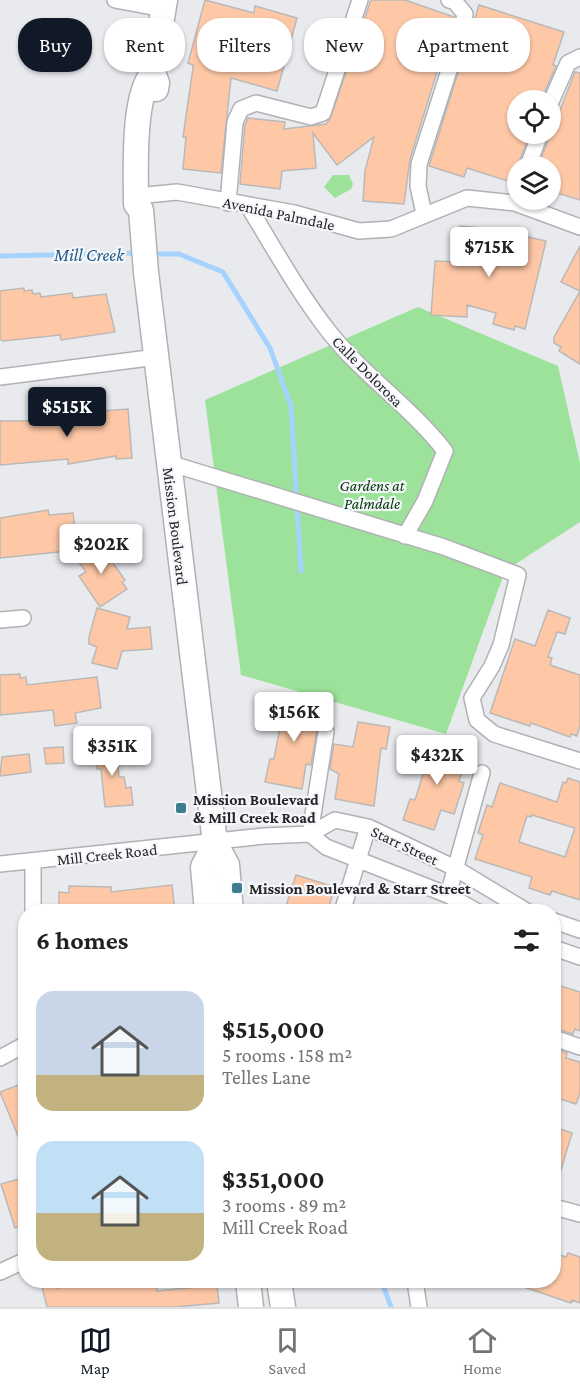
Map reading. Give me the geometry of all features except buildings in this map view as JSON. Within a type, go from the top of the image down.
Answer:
[{"type":"main road","name":"Mission Boulevard","points":[[164,4],[153,73],[146,80],[138,125],[136,204],[143,212],[146,272],[215,843],[227,865],[230,904]]},
{"type":"main road","points":[[206,904],[203,867],[215,843]]},
{"type":"main road","points":[[249,1288],[251,1307]]},
{"type":"main road","points":[[280,1288],[283,1307]]},
{"type":"street","points":[[115,0],[164,4]]},
{"type":"street","points":[[228,203],[235,122],[242,109],[256,103],[311,117],[322,113],[360,0]]},
{"type":"street","points":[[424,214],[418,186],[419,164],[465,14],[454,2],[448,0]]},
{"type":"street","points":[[556,90],[568,63],[580,57]]},
{"type":"street","name":"Avenida Palmdale","points":[[143,212],[177,192],[228,203],[294,213],[359,231],[391,229],[467,198],[507,200]]},
{"type":"street","name":"Calle Dolorosa","points":[[248,206],[330,333],[371,377],[431,432],[445,451],[425,501],[405,536]]},
{"type":"street","name":"Avenida Palmdale","points":[[540,210],[580,227]]},
{"type":"street","points":[[0,377],[157,357]]},
{"type":"street","points":[[169,463],[405,536],[518,575],[501,645],[492,666],[472,698],[477,720],[494,734],[580,761]]},
{"type":"street","points":[[0,620],[23,618]]},
{"type":"street","points":[[310,834],[326,732]]},
{"type":"street","points":[[448,894],[482,774]]},
{"type":"street","name":"Starr Street","points":[[215,843],[264,836],[310,834],[335,820],[368,827],[455,868],[515,904]]},
{"type":"street","points":[[345,904],[368,827]]},
{"type":"street","name":"Starr Street","points":[[310,834],[326,847],[448,894],[465,904]]},
{"type":"street","name":"Mill Creek Road","points":[[0,864],[215,843]]},
{"type":"street","points":[[33,861],[33,904]]},
{"type":"street","points":[[561,923],[580,930]]},
{"type":"street","points":[[561,950],[580,957]]},
{"type":"street","points":[[561,1040],[580,1047]]},
{"type":"street","points":[[0,1058],[18,1048]]},
{"type":"street","points":[[561,1208],[579,1210]]},
{"type":"street","points":[[0,1272],[18,1264]]},
{"type":"street","points":[[416,1288],[419,1307]]},
{"type":"green space","points":[[333,175],[349,175],[353,184],[351,189],[335,198],[324,187]]},
{"type":"green space","name":"Gardens at Palmdale","points":[[418,307],[558,366],[580,463],[580,522],[505,571],[446,734],[241,675],[205,400]]},
{"type":"waterway","name":"Mill Creek","points":[[0,256],[139,253]]},
{"type":"waterway","points":[[151,254],[179,254],[223,272],[270,348],[291,406],[301,571]]},
{"type":"waterway","points":[[384,1288],[391,1307]]},
{"type":"place","name":"Mission Boulevard & Mill Creek Road","points":[[181,808]]},
{"type":"place","name":"Mission Boulevard & Starr Street","points":[[237,888]]}]
